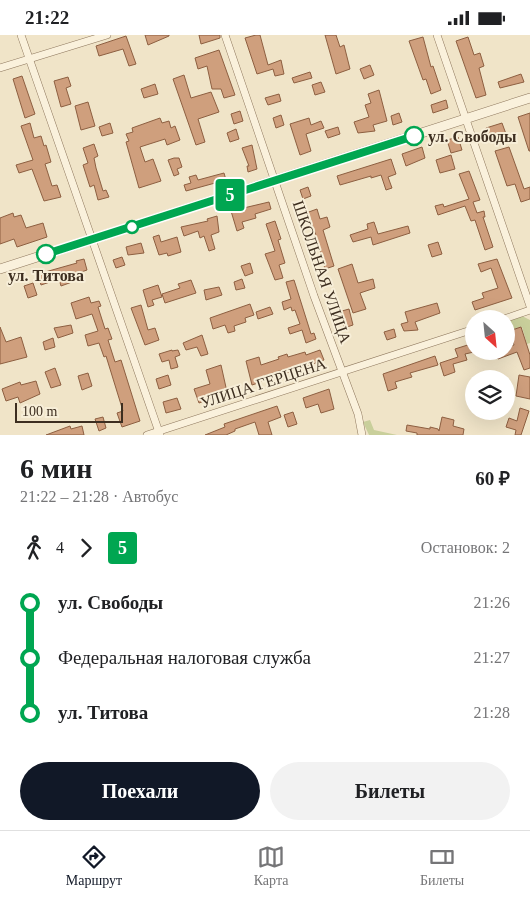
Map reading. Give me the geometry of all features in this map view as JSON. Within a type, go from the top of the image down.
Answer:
[{"type":"street","points":[[21,35],[159,433]]},
{"type":"street","points":[[0,68],[107,35]]},
{"type":"street","name":"ШКОЛЬНАЯ УЛИЦА","points":[[226,35],[343,372],[362,434]]},
{"type":"street","points":[[437,35],[530,306]]},
{"type":"street","points":[[0,269],[530,98]]},
{"type":"street","points":[[515,315],[530,310]]},
{"type":"street","name":"УЛИЦА ГЕРЦЕНА","points":[[147,435],[159,433],[465,332]]},
{"type":"green space","points":[[522,316],[530,320],[530,343],[527,344],[522,327],[515,329],[515,319]]},
{"type":"green space","points":[[370,420],[374,430],[397,435],[369,435],[363,422]]},
{"type":"building","points":[[145,35],[169,35],[169,36],[148,45]]},
{"type":"building","points":[[199,35],[220,35],[220,38],[201,44]]},
{"type":"building","points":[[260,35],[268,65],[281,60],[284,74],[275,76],[273,69],[257,74],[245,38]]},
{"type":"building","points":[[325,35],[336,35],[340,47],[344,45],[350,69],[336,74]]},
{"type":"building","points":[[126,36],[136,64],[129,66],[123,49],[99,56],[96,46]]},
{"type":"building","points":[[423,37],[431,67],[433,66],[441,90],[431,94],[426,79],[423,80],[409,41]]},
{"type":"building","points":[[468,37],[474,55],[480,53],[484,66],[479,68],[486,95],[476,98],[456,41]]},
{"type":"building","points":[[219,50],[235,95],[224,98],[221,89],[212,89],[207,66],[198,69],[195,58]]},
{"type":"building","points":[[370,65],[374,75],[364,79],[360,69]]},
{"type":"building","points":[[310,72],[312,78],[294,83],[292,78]]},
{"type":"building","points":[[521,74],[524,82],[500,88],[498,82]]},
{"type":"building","points":[[184,75],[191,98],[211,92],[219,112],[198,119],[205,142],[196,145],[173,79]]},
{"type":"building","points":[[22,76],[35,114],[25,118],[13,79]]},
{"type":"building","points":[[68,77],[71,86],[66,88],[71,104],[61,107],[54,81]]},
{"type":"building","points":[[321,82],[325,92],[315,95],[312,85]]},
{"type":"building","points":[[155,84],[158,94],[144,98],[141,89]]},
{"type":"building","points":[[379,90],[387,121],[373,125],[375,131],[358,133],[354,122],[369,117],[365,105],[371,103],[368,94]]},
{"type":"building","points":[[279,94],[281,101],[268,105],[265,98]]},
{"type":"building","points":[[446,100],[448,108],[433,113],[431,105]]},
{"type":"building","points":[[88,102],[95,126],[81,130],[75,106]]},
{"type":"building","points":[[240,111],[243,121],[234,124],[231,114]]},
{"type":"building","points":[[399,113],[402,122],[393,125],[391,116]]},
{"type":"building","points":[[530,113],[530,151],[529,151],[518,117]]},
{"type":"building","points":[[281,115],[284,125],[276,128],[273,118]]},
{"type":"building","points":[[160,118],[162,123],[169,121],[171,128],[175,126],[180,140],[167,145],[165,139],[140,147],[145,162],[153,159],[161,181],[139,188],[126,142],[129,141],[126,134],[133,132],[132,128]]},
{"type":"building","points":[[309,118],[311,125],[321,121],[324,128],[306,134],[311,151],[300,155],[290,124]]},
{"type":"building","points":[[30,123],[34,138],[41,136],[44,146],[46,145],[51,162],[45,164],[52,186],[57,185],[61,197],[44,201],[32,169],[19,173],[16,165],[33,160],[21,126]]},
{"type":"building","points":[[110,123],[113,133],[102,136],[99,127]]},
{"type":"building","points":[[502,123],[506,134],[490,139],[486,128]]},
{"type":"building","points":[[338,127],[340,134],[328,138],[325,131]]},
{"type":"building","points":[[236,129],[239,139],[230,142],[227,133]]},
{"type":"building","points":[[458,137],[462,150],[451,153],[447,140]]},
{"type":"building","points":[[94,144],[98,156],[94,158],[96,168],[103,191],[106,190],[109,197],[98,200],[94,185],[90,187],[83,165],[88,163],[83,148]]},
{"type":"building","points":[[252,145],[257,169],[248,172],[247,166],[249,166],[242,148]]},
{"type":"building","points":[[422,147],[425,158],[406,166],[402,154]]},
{"type":"building","points":[[509,147],[524,189],[530,187],[530,199],[521,202],[515,184],[507,186],[495,151]]},
{"type":"building","points":[[451,155],[455,169],[440,173],[436,160]]},
{"type":"building","points":[[179,158],[182,167],[177,169],[179,174],[174,176],[168,160]]},
{"type":"building","points":[[391,159],[396,174],[388,177],[392,188],[386,190],[381,175],[340,185],[337,176]]},
{"type":"building","points":[[469,171],[480,200],[473,202],[477,213],[484,211],[485,217],[483,217],[493,247],[485,250],[475,220],[471,221],[465,206],[438,215],[435,206],[443,204],[444,207],[469,199],[459,174]]},
{"type":"building","points":[[224,173],[226,180],[186,191],[184,185],[191,183],[189,177],[196,175],[198,180]]},
{"type":"building","points":[[308,187],[311,196],[303,199],[300,190]]},
{"type":"building","points":[[269,202],[271,209],[255,214],[256,218],[242,222],[244,228],[237,231],[231,211]]},
{"type":"building","points":[[317,209],[320,219],[327,217],[330,227],[323,230],[334,266],[325,269],[315,232],[306,213]]},
{"type":"building","points":[[13,213],[14,217],[21,215],[26,228],[43,223],[47,237],[17,247],[14,239],[0,244],[0,218]]},
{"type":"building","points":[[217,216],[219,232],[211,235],[215,249],[209,251],[204,236],[200,238],[198,231],[184,236],[181,227],[208,221],[207,219]]},
{"type":"building","points":[[275,221],[281,239],[278,240],[285,263],[279,265],[283,278],[275,280],[265,254],[275,251],[266,224]]},
{"type":"building","points":[[374,222],[378,234],[408,226],[410,233],[373,245],[371,237],[353,242],[350,235],[368,229],[367,224]]},
{"type":"building","points":[[159,235],[161,242],[177,237],[181,252],[168,256],[167,253],[159,255],[153,237]]},
{"type":"building","points":[[438,242],[442,254],[432,257],[428,245]]},
{"type":"building","points":[[141,243],[144,253],[128,255],[126,247]]},
{"type":"building","points":[[122,257],[125,265],[116,268],[113,260]]},
{"type":"building","points":[[84,259],[87,270],[70,276],[72,282],[61,286],[59,279],[41,285],[38,274],[77,263],[76,261]]},
{"type":"building","points":[[497,259],[512,298],[475,310],[472,302],[484,298],[482,293],[498,288],[491,268],[481,272],[478,264]]},
{"type":"building","points":[[250,263],[253,273],[245,276],[241,266]]},
{"type":"building","points":[[352,264],[358,283],[373,279],[375,288],[360,293],[366,309],[353,313],[338,269]]},
{"type":"building","points":[[242,279],[245,288],[236,290],[234,282]]},
{"type":"building","points":[[191,280],[196,293],[165,303],[162,294],[180,288],[178,284]]},
{"type":"building","points":[[294,280],[311,334],[314,333],[316,339],[306,343],[302,330],[290,334],[288,328],[300,324],[295,310],[292,311],[291,307],[284,310],[282,302],[291,299],[286,282]]},
{"type":"building","points":[[33,283],[37,295],[28,298],[24,286]]},
{"type":"building","points":[[158,285],[162,297],[152,300],[154,305],[148,307],[143,290]]},
{"type":"building","points":[[219,287],[222,295],[206,300],[204,290]]},
{"type":"building","points":[[89,297],[91,303],[99,301],[101,306],[98,307],[105,329],[108,328],[112,339],[108,340],[115,362],[121,360],[140,421],[122,427],[117,413],[123,411],[106,356],[104,357],[99,343],[88,346],[85,335],[98,331],[92,314],[76,319],[71,303]]},
{"type":"building","points":[[437,303],[440,313],[415,322],[418,330],[404,331],[401,324],[408,322],[405,312]]},
{"type":"building","points":[[250,304],[254,315],[245,318],[246,322],[234,326],[235,331],[228,333],[225,325],[213,329],[210,318]]},
{"type":"building","points":[[141,305],[148,330],[155,328],[159,340],[145,345],[131,308]]},
{"type":"building","points":[[270,307],[273,314],[258,319],[256,312]]},
{"type":"building","points":[[349,309],[353,325],[344,328],[342,311]]},
{"type":"building","points":[[71,325],[73,333],[58,338],[54,328]]},
{"type":"building","points":[[0,327],[6,342],[21,337],[27,357],[0,364]]},
{"type":"building","points":[[521,327],[530,355],[530,368],[524,370],[517,352],[515,353],[515,329]]},
{"type":"building","points":[[394,329],[396,337],[387,340],[384,332]]},
{"type":"building","points":[[202,335],[208,354],[201,356],[197,347],[186,350],[183,343]]},
{"type":"building","points":[[53,338],[55,347],[45,350],[43,342]]},
{"type":"building","points":[[465,346],[465,360],[467,360],[453,364],[455,372],[444,376],[440,363],[458,357],[455,349]]},
{"type":"building","points":[[178,350],[180,355],[175,357],[178,367],[171,369],[169,360],[162,362],[159,354]]},
{"type":"building","points":[[320,350],[324,360],[284,374],[282,370],[259,378],[261,382],[252,385],[246,361],[259,357],[261,365],[287,354],[288,357],[305,352],[306,355]]},
{"type":"building","points":[[435,356],[438,365],[410,373],[412,377],[395,382],[397,388],[388,391],[383,374]]},
{"type":"building","points":[[221,365],[227,392],[199,403],[194,389],[210,384],[206,370]]},
{"type":"building","points":[[55,368],[61,385],[51,388],[45,372]]},
{"type":"building","points":[[88,373],[92,386],[82,390],[78,376]]},
{"type":"building","points":[[168,375],[171,385],[159,389],[156,379]]},
{"type":"building","points":[[519,375],[530,377],[530,399],[516,396]]},
{"type":"building","points":[[36,381],[40,394],[20,403],[18,397],[6,401],[2,389],[20,382],[21,385]]},
{"type":"building","points":[[329,389],[334,409],[321,413],[318,404],[306,408],[303,398]]},
{"type":"building","points":[[177,398],[181,409],[166,413],[163,402]]},
{"type":"building","points":[[277,406],[281,417],[268,422],[272,435],[259,435],[255,422],[235,429],[235,431],[226,435],[205,435],[225,427],[224,424]]},
{"type":"building","points":[[520,408],[529,411],[521,435],[515,435],[516,430],[506,427],[508,420],[517,421]]},
{"type":"building","points":[[293,412],[297,424],[288,427],[284,415]]},
{"type":"building","points":[[103,417],[106,428],[99,431],[95,419]]},
{"type":"building","points":[[442,417],[454,420],[453,426],[464,429],[463,435],[417,435],[417,433],[406,431],[407,425],[430,429],[430,427],[439,431]]},
{"type":"building","points":[[70,426],[71,429],[82,426],[84,435],[46,435]]},
{"type":"bus line","name":"5","points":[[46,254],[414,136]]},
{"type":"place","name":"ул. Свободы","points":[[414,136]]},
{"type":"place","name":"ул. Титова","points":[[46,254]]}]
